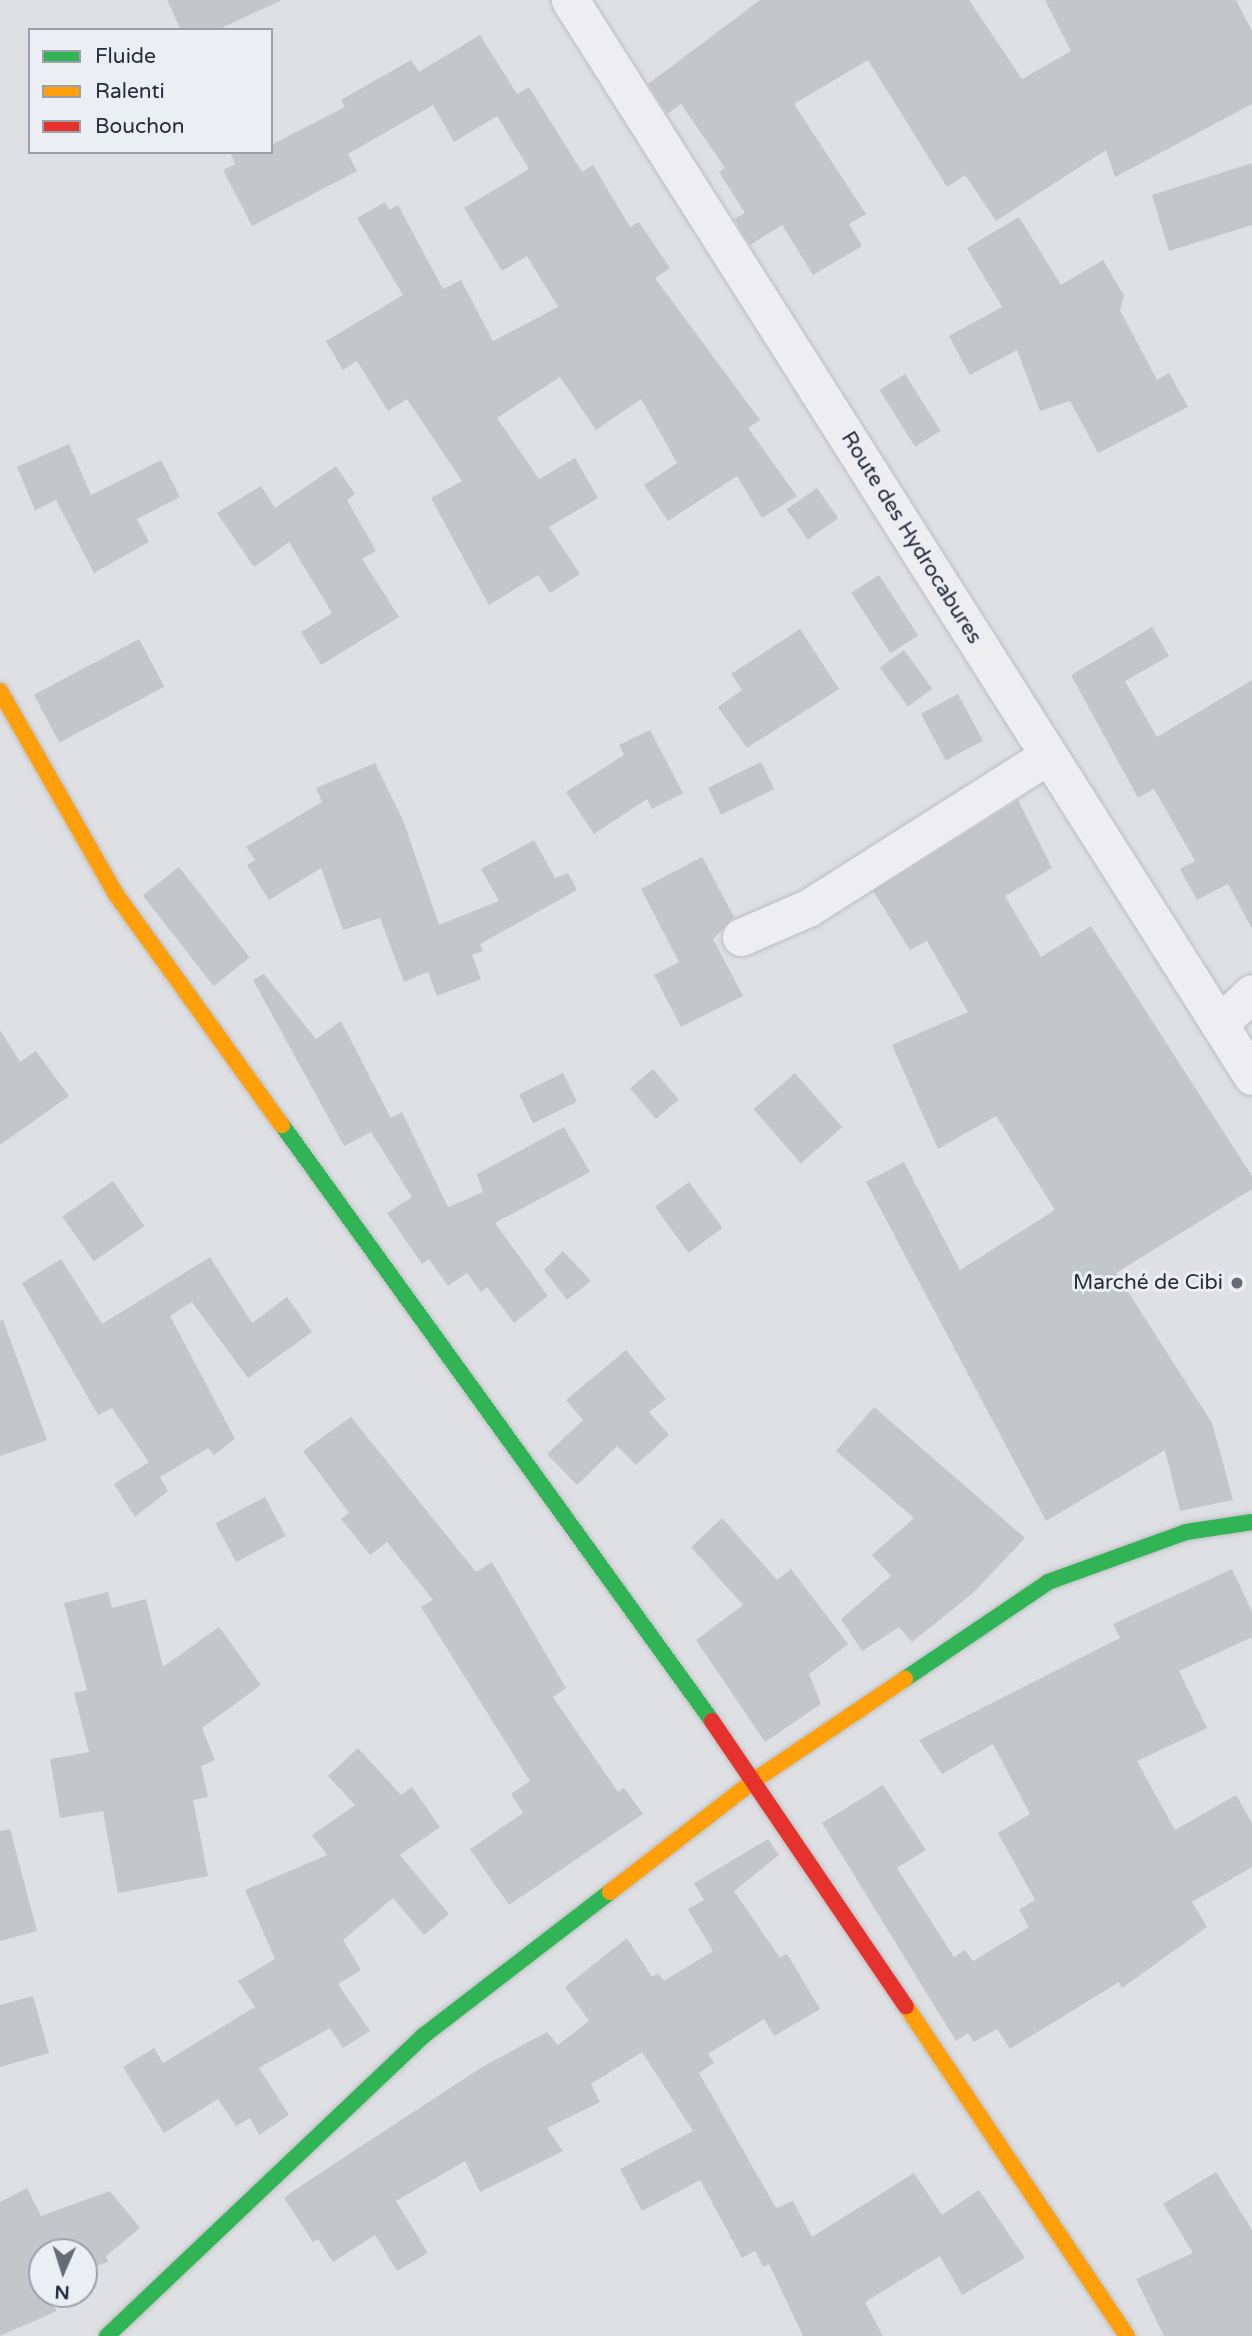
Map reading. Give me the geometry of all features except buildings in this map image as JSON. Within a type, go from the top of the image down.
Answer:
[{"type":"street","name":"Route des Hydrocabures","points":[[570,0],[1252,1076]]},
{"type":"street","points":[[0,691],[115,892],[755,1780],[1127,2336]]},
{"type":"street","points":[[741,937],[808,908],[1049,755]]},
{"type":"street","points":[[1219,1024],[1252,993]]},
{"type":"street","points":[[107,2336],[424,2036],[755,1780],[1048,1581],[1186,1532],[1252,1522]]},
{"type":"traffic: fast","points":[[282,1125],[712,1721]]},
{"type":"traffic: fast","points":[[905,1679],[1048,1582],[1186,1532],[1252,1522]]},
{"type":"traffic: fast","points":[[107,2336],[423,2036],[610,1892]]},
{"type":"traffic: slow","points":[[0,691],[115,893],[282,1125]]},
{"type":"traffic: slow","points":[[610,1892],[755,1780],[905,1679]]},
{"type":"traffic: slow","points":[[906,2006],[1127,2336]]},
{"type":"traffic: jam","points":[[712,1721],[906,2006]]},
{"type":"place","name":"Marché de Cibi","points":[[1237,1283]]}]
